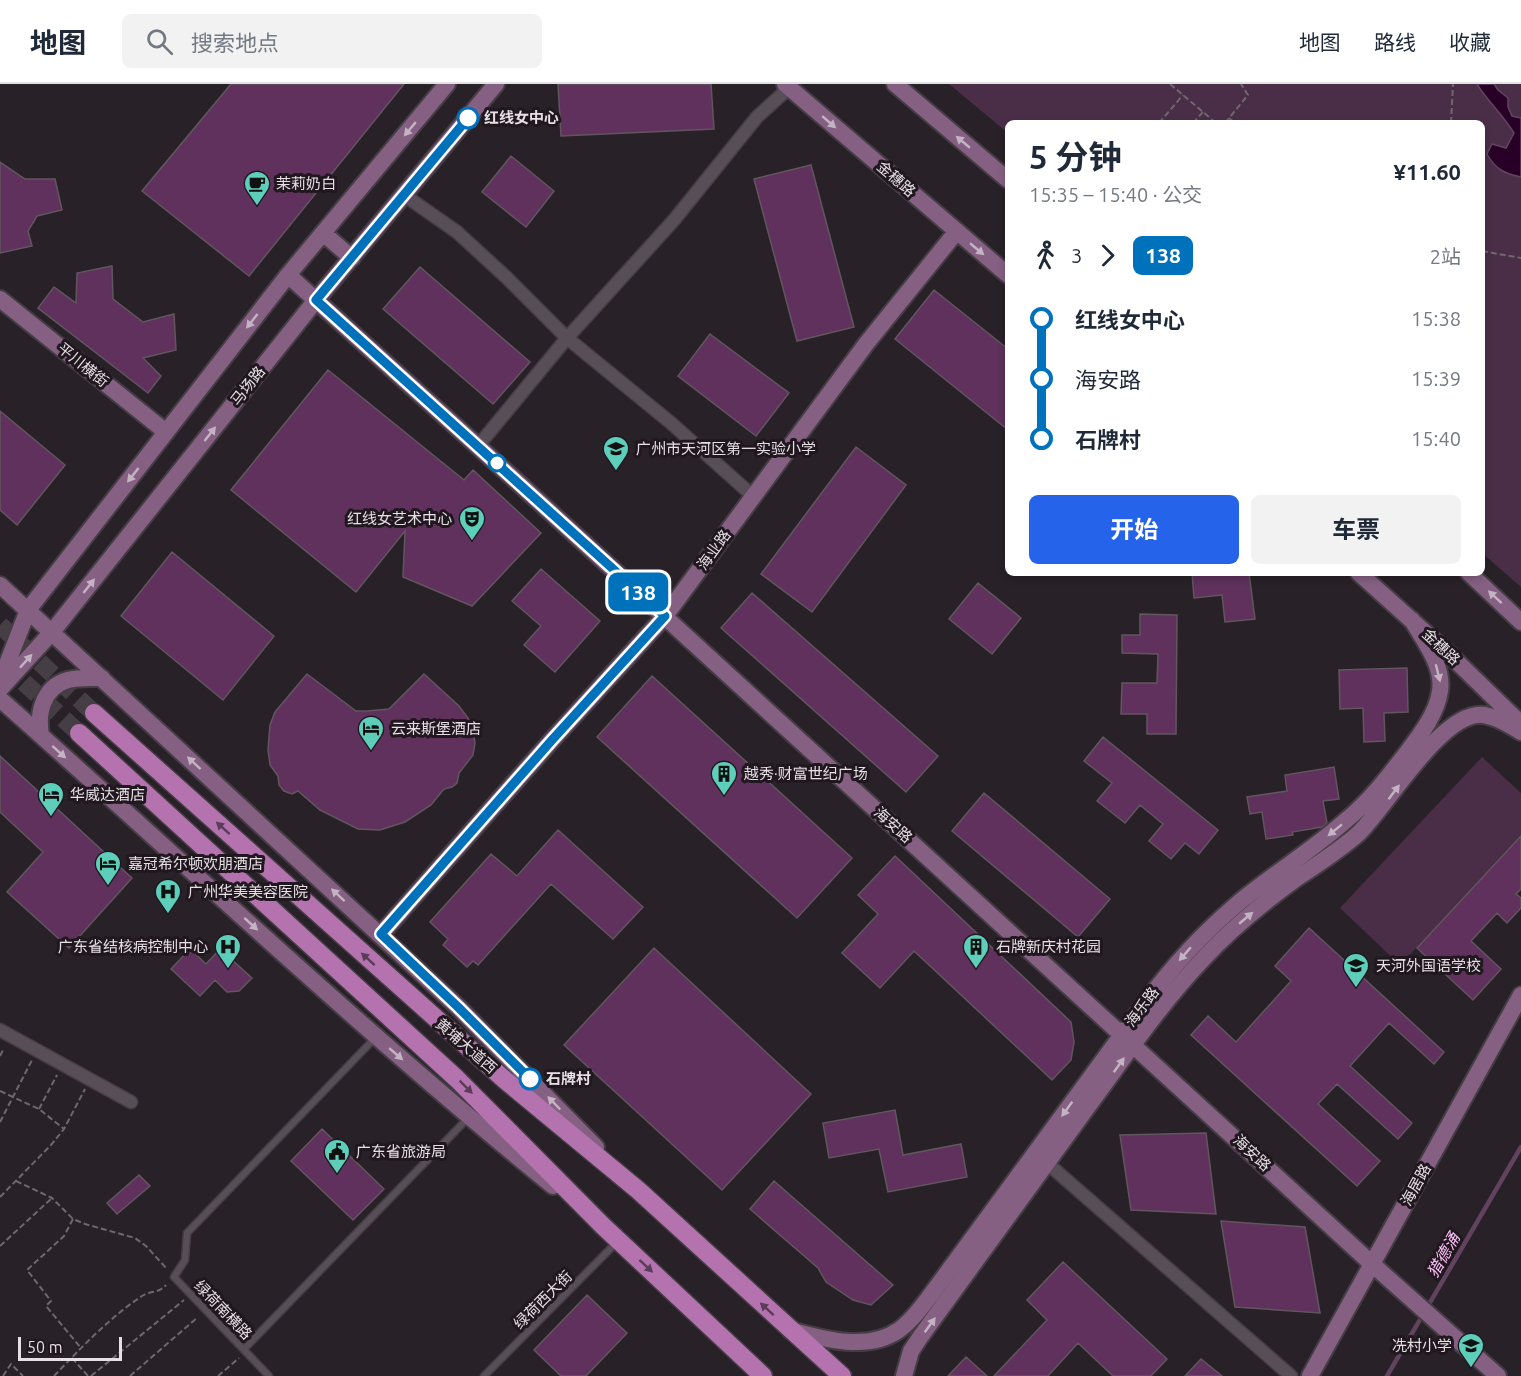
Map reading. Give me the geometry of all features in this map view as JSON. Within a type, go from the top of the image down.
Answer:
[{"type":"main road","name":"黄埔大道西","points":[[94,713],[497,1073],[638,1190],[842,1376]]},
{"type":"main road","name":"黄埔大道西","points":[[79,733],[457,1078],[603,1226],[763,1376]]},
{"type":"street","points":[[0,682],[28,610],[288,275],[447,84]]},
{"type":"street","name":"马场路","points":[[0,689],[52,632],[316,300],[496,84]]},
{"type":"street","points":[[895,84],[1005,177]]},
{"type":"street","points":[[478,446],[567,338],[674,220],[756,117],[787,86]]},
{"type":"street","name":"金穗路","points":[[787,86],[1005,272]]},
{"type":"street","points":[[404,195],[457,232],[567,338],[671,423],[753,496]]},
{"type":"street","name":"海业路","points":[[381,934],[665,616],[866,344],[957,231]]},
{"type":"street","points":[[323,232],[351,258]]},
{"type":"street","name":"海安路","points":[[288,275],[665,616],[1372,1264],[1498,1376]]},
{"type":"street","name":"平川横街","points":[[0,299],[166,432]]},
{"type":"street","name":"金穗路","points":[[1362,576],[1521,724]]},
{"type":"street","points":[[1472,576],[1521,622]]},
{"type":"street","points":[[0,585],[381,934],[486,1034],[638,1190]]},
{"type":"street","name":"海乐路","points":[[904,1376],[911,1351],[1047,1163],[1128,1040],[1159,985],[1197,941],[1258,887],[1346,821],[1378,788],[1414,744],[1435,709],[1440,692],[1440,679],[1437,666],[1412,620]]},
{"type":"street","points":[[40,735],[40,709],[48,694],[55,687],[66,680],[102,678]]},
{"type":"street","points":[[0,699],[376,1037],[469,1117],[603,1226]]},
{"type":"street","name":"海乐路","points":[[790,1330],[829,1340],[868,1341],[891,1335],[909,1321],[1128,1040],[1204,958],[1271,897],[1338,850],[1361,830],[1382,807],[1425,751],[1458,721],[1471,715],[1484,715],[1521,732]]},
{"type":"street","name":"海居路","points":[[1310,1376],[1521,995]]},
{"type":"street","points":[[0,1030],[131,1102]]},
{"type":"street","points":[[1047,1163],[1291,1376]]},
{"type":"lane","name":"绿荷南横路","points":[[269,1376],[174,1277],[185,1260],[187,1233],[376,1037]]},
{"type":"lane","points":[[245,1350],[469,1117]]},
{"type":"lane","name":"绿荷西大街","points":[[484,1376],[618,1240]]},
{"type":"path","points":[[1170,84],[1212,120]]},
{"type":"path","points":[[1231,120],[1229,118],[1248,95],[1241,84]]},
{"type":"path","points":[[1451,120],[1453,84]]},
{"type":"path","points":[[1162,120],[1183,95]]},
{"type":"path","points":[[1196,120],[1203,112]]},
{"type":"path","points":[[1485,252],[1521,258]]},
{"type":"path","points":[[0,1122],[37,1050]]},
{"type":"path","points":[[39,1109],[64,1064]]},
{"type":"path","points":[[0,1197],[36,1162],[64,1129],[90,1079]]},
{"type":"path","points":[[0,1091],[39,1109],[64,1129]]},
{"type":"path","points":[[16,1180],[51,1198],[73,1219],[135,1238],[146,1246],[174,1277],[160,1291],[144,1294],[81,1348],[54,1376]]},
{"type":"path","points":[[0,1246],[51,1198]]},
{"type":"path","points":[[73,1219],[64,1236],[27,1270],[51,1301],[46,1306],[81,1348]]},
{"type":"path","points":[[72,1357],[90,1376],[191,1294]]},
{"type":"path","points":[[130,1376],[206,1310]]},
{"type":"path","points":[[220,1375],[245,1350]]},
{"type":"path","points":[[3,1376],[11,1364],[23,1376]]},
{"type":"shaded area","points":[[949,84],[1521,84],[1521,587],[1485,556],[1485,120],[1005,120],[1005,131]]},
{"type":"shaded area","points":[[1477,84],[1494,84],[1508,98],[1508,107],[1512,116],[1521,118],[1521,177],[1501,170],[1493,164],[1487,154],[1492,144],[1506,148],[1514,133]]},
{"type":"shaded area","points":[[1482,757],[1521,793],[1521,837],[1400,965],[1340,908]]},
{"type":"building","points":[[231,84],[404,84],[249,276],[142,191]]},
{"type":"building","points":[[558,84],[711,84],[714,129],[561,136]]},
{"type":"building","points":[[511,156],[554,191],[526,227],[482,192]]},
{"type":"building","points":[[0,162],[25,179],[55,179],[62,210],[37,216],[28,231],[32,246],[0,253]]},
{"type":"building","points":[[811,165],[854,327],[797,341],[754,179]]},
{"type":"building","points":[[112,266],[113,299],[143,322],[174,314],[176,350],[143,358],[161,376],[148,393],[38,308],[54,287],[76,303],[77,273]]},
{"type":"building","points":[[420,267],[530,362],[493,404],[383,309]]},
{"type":"building","points":[[934,290],[1005,347],[1005,428],[895,339]]},
{"type":"building","points":[[710,334],[789,393],[756,436],[678,376]]},
{"type":"building","points":[[328,370],[464,480],[473,470],[541,533],[472,606],[403,577],[405,531],[356,592],[231,490]]},
{"type":"building","points":[[0,411],[65,465],[17,525],[0,510]]},
{"type":"building","points":[[856,447],[906,485],[812,612],[761,574]]},
{"type":"building","points":[[172,552],[274,636],[223,700],[121,616]]},
{"type":"building","points":[[541,569],[600,621],[555,672],[524,645],[541,626],[512,601]]},
{"type":"building","points":[[1192,576],[1249,576],[1255,619],[1225,622],[1222,595],[1194,598]]},
{"type":"building","points":[[978,583],[1021,618],[992,654],[949,619]]},
{"type":"building","points":[[752,593],[938,756],[906,792],[721,628]]},
{"type":"building","points":[[1140,614],[1177,615],[1176,734],[1147,734],[1147,714],[1121,714],[1122,683],[1157,683],[1158,654],[1122,653],[1122,635],[1140,635]]},
{"type":"building","points":[[1407,668],[1408,712],[1384,713],[1385,741],[1364,742],[1363,708],[1340,709],[1339,670]]},
{"type":"building","name":"云来斯堡酒店","points":[[307,674],[356,711],[367,711],[389,709],[424,674],[459,706],[468,718],[473,731],[475,743],[473,755],[459,773],[457,783],[444,789],[431,805],[405,822],[380,830],[358,829],[320,810],[298,791],[292,794],[284,791],[279,785],[278,776],[270,765],[268,750],[270,725],[275,712]]},
{"type":"building","name":"越秀·财富世纪广场","points":[[652,676],[852,858],[797,918],[597,737]]},
{"type":"building","points":[[1103,737],[1218,830],[1199,854],[1185,843],[1171,859],[1149,841],[1163,824],[1140,805],[1125,823],[1097,801],[1112,783],[1084,761]]},
{"type":"building","points":[[0,756],[132,878],[69,948],[7,892],[43,852],[0,812]]},
{"type":"building","points":[[1334,767],[1339,799],[1323,801],[1327,823],[1322,827],[1292,832],[1293,835],[1266,839],[1262,812],[1250,814],[1247,797],[1287,791],[1285,775]]},
{"type":"building","points":[[984,793],[1110,899],[1078,937],[952,831]]},
{"type":"building","points":[[558,830],[643,907],[613,939],[551,884],[478,965],[473,961],[467,967],[443,945],[448,939],[430,922],[491,854],[517,876]]},
{"type":"building","points":[[1521,836],[1521,889],[1516,894],[1521,898],[1521,908],[1507,923],[1497,913],[1471,941],[1501,969],[1473,1000],[1417,948]]},
{"type":"building","name":"石牌新庆村花园","points":[[895,856],[1071,1022],[1074,1042],[1071,1060],[1052,1080],[914,951],[880,988],[842,953],[878,914],[858,895]]},
{"type":"building","points":[[1309,928],[1444,1052],[1434,1064],[1389,1023],[1350,1066],[1412,1123],[1398,1139],[1337,1084],[1318,1104],[1380,1161],[1357,1186],[1191,1035],[1208,1016],[1236,1042],[1291,981],[1275,966]]},
{"type":"building","points":[[654,948],[811,1094],[722,1190],[564,1045]]},
{"type":"building","points":[[190,949],[206,964],[220,949],[252,978],[239,991],[227,992],[215,980],[200,996],[171,969]]},
{"type":"building","points":[[895,1110],[903,1155],[961,1144],[967,1177],[888,1192],[879,1149],[829,1158],[823,1123]]},
{"type":"building","name":"广东省旅游局","points":[[322,1129],[384,1189],[353,1220],[291,1161]]},
{"type":"building","points":[[1206,1133],[1216,1214],[1131,1210],[1120,1135]]},
{"type":"building","points":[[139,1175],[150,1186],[117,1214],[107,1203]]},
{"type":"building","points":[[774,1181],[893,1285],[871,1305],[853,1300],[826,1282],[818,1268],[750,1209]]},
{"type":"building","points":[[1221,1221],[1305,1227],[1320,1313],[1235,1307]]},
{"type":"building","points":[[1063,1262],[1167,1359],[1151,1376],[1113,1376],[1078,1343],[1048,1376],[994,1376],[1047,1320],[1027,1300]]},
{"type":"building","points":[[587,1295],[627,1333],[586,1376],[561,1376],[534,1350]]},
{"type":"building","points":[[966,1357],[987,1376],[948,1376]]},
{"type":"building","points":[[1201,1359],[1222,1376],[1185,1376]]},
{"type":"waterway","name":"猎德涌","points":[[1387,1376],[1521,1147]]},
{"type":"tunnel","points":[[0,625],[94,713]]},
{"type":"tunnel","points":[[4,664],[79,733]]},
{"type":"bus line","name":"138","points":[[468,118],[316,300],[665,616],[381,934],[530,1079]]},
{"type":"place","name":"红线女中心","points":[[468,118]]},
{"type":"place","name":"茉莉奶白","points":[[257,207]]},
{"type":"place","name":"广州市天河区第一实验小学","points":[[616,472]]},
{"type":"place","name":"红线女艺术中心","points":[[472,542]]},
{"type":"place","name":"云来斯堡酒店","points":[[371,752]]},
{"type":"place","name":"越秀·财富世纪广场","points":[[724,797]]},
{"type":"place","name":"华威达酒店","points":[[51,818]]},
{"type":"place","name":"嘉冠希尔顿欢朋酒店","points":[[108,887]]},
{"type":"place","name":"广州华美美容医院","points":[[168,915]]},
{"type":"place","name":"广东省结核病控制中心","points":[[228,970]]},
{"type":"place","name":"石牌新庆村花园","points":[[976,970]]},
{"type":"place","name":"天河外国语学校","points":[[1356,989]]},
{"type":"place","name":"石牌村","points":[[530,1079]]},
{"type":"place","name":"广东省旅游局","points":[[337,1175]]},
{"type":"place","name":"冼村小学","points":[[1471,1369]]}]
